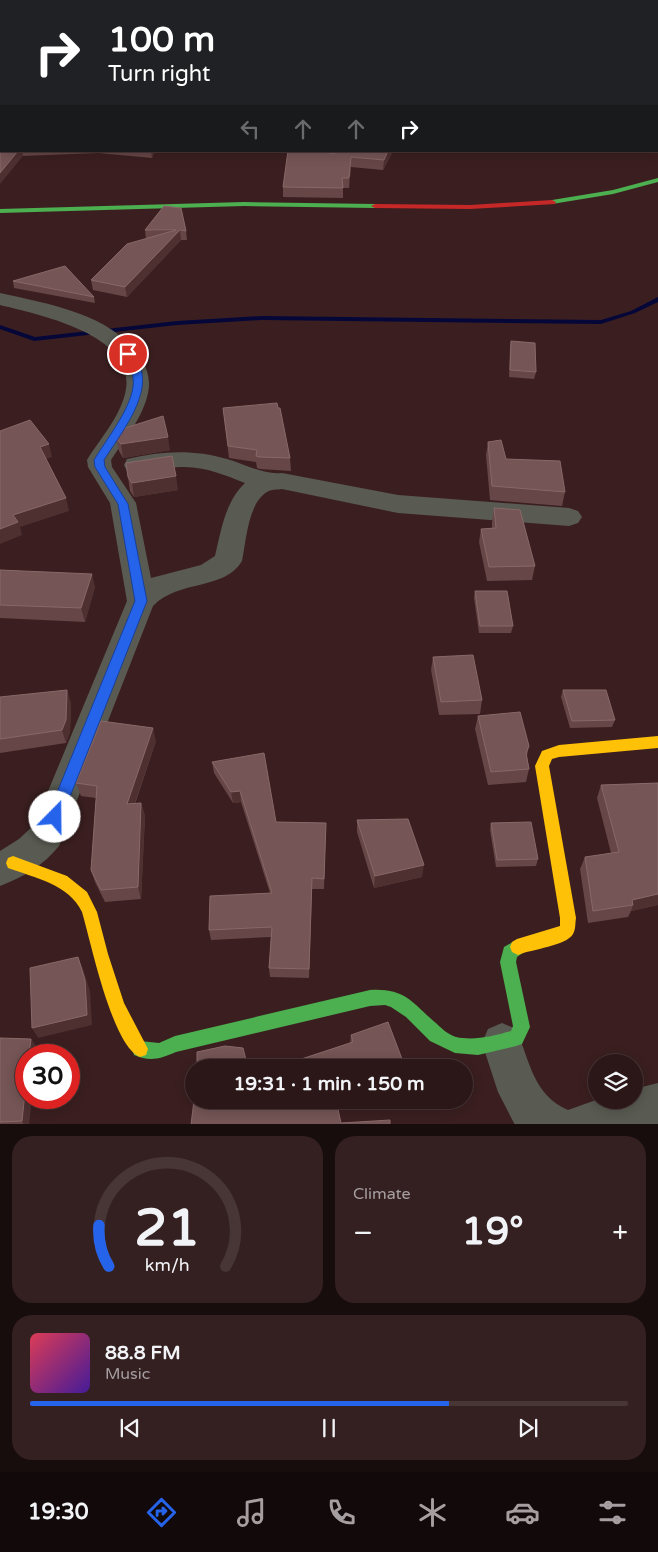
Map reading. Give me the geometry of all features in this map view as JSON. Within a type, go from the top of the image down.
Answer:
[{"type":"street","points":[[0,212],[277,204],[471,206],[516,204],[606,194],[658,180]]},
{"type":"street","points":[[0,299],[92,326],[113,339],[128,354],[136,369],[138,386],[134,402],[99,460],[100,467],[123,504],[141,601]]},
{"type":"street","points":[[104,471],[158,461],[187,459],[207,462],[268,482]]},
{"type":"street","points":[[6,866],[37,847],[47,835],[141,601],[154,588],[163,583],[214,571],[228,561],[242,504],[247,494],[256,486],[268,482],[282,481],[398,504],[568,517]]},
{"type":"street","points":[[6,866],[63,882],[77,892],[86,904],[100,955],[128,1034],[140,1049],[159,1050],[175,1044],[370,998],[388,997],[407,1010],[433,1033],[455,1045],[502,1043],[516,1038],[522,1027],[508,962],[510,952],[523,944],[561,935],[567,930],[568,918],[542,766],[547,756],[558,751],[658,742]]},
{"type":"street","points":[[502,1043],[524,1101],[536,1117],[553,1124]]},
{"type":"street","points":[[583,1124],[658,1104]]},
{"type":"building","points":[[0,152],[17,152],[0,173]]},
{"type":"building","points":[[288,152],[337,154],[338,152],[388,152],[384,160],[351,157],[349,178],[342,178],[343,188],[283,187]]},
{"type":"building","points":[[164,206],[181,208],[186,231],[180,230],[125,287],[91,280],[127,244],[176,230],[145,230]]},
{"type":"building","points":[[65,266],[94,297],[13,281]]},
{"type":"building","points":[[511,341],[535,343],[536,372],[510,370]]},
{"type":"building","points":[[277,403],[278,408],[280,408],[290,458],[259,457],[256,456],[257,450],[228,446],[223,408]]},
{"type":"building","points":[[163,416],[168,437],[121,444],[116,438],[122,429]]},
{"type":"building","points":[[30,420],[49,444],[40,447],[66,498],[13,515],[18,522],[0,529],[0,431]]},
{"type":"building","points":[[501,440],[506,459],[560,461],[565,492],[492,486],[488,442]]},
{"type":"building","points":[[172,456],[176,476],[132,483],[128,477],[126,463]]},
{"type":"building","points":[[494,508],[520,510],[535,566],[489,567],[481,529],[496,528]]},
{"type":"building","points":[[0,570],[92,574],[81,608],[0,605]]},
{"type":"building","points":[[475,591],[507,591],[513,626],[480,626]]},
{"type":"building","points":[[473,655],[482,700],[441,702],[433,657]]},
{"type":"building","points":[[67,690],[66,720],[62,730],[0,739],[0,697]]},
{"type":"building","points":[[563,690],[606,690],[615,720],[572,721]]},
{"type":"building","points":[[520,712],[529,746],[526,753],[529,769],[491,772],[478,716]]},
{"type":"building","points":[[101,721],[153,728],[127,804],[141,803],[138,887],[101,890],[91,870],[97,786],[76,783]]},
{"type":"building","points":[[264,753],[276,822],[326,823],[324,879],[312,878],[309,969],[269,968],[272,927],[209,930],[210,896],[272,893],[240,791],[231,792],[212,762]]},
{"type":"building","points":[[658,783],[658,894],[632,900],[633,905],[593,911],[585,857],[619,852],[601,785]]},
{"type":"building","points":[[408,819],[424,865],[375,876],[357,820]]},
{"type":"building","points":[[531,822],[538,859],[497,860],[491,823]]},
{"type":"building","points":[[78,957],[85,980],[87,1015],[32,1028],[30,968]]},
{"type":"building","points":[[388,1022],[402,1059],[301,1059],[353,1042],[351,1035]]},
{"type":"building","points":[[0,1038],[31,1039],[30,1044],[15,1044],[15,1109],[23,1109],[22,1121],[0,1122]]},
{"type":"building","points":[[225,1046],[243,1048],[246,1059],[197,1059],[197,1052]]},
{"type":"building","points":[[193,1109],[338,1109],[341,1123],[390,1120],[390,1124],[191,1124]]},
{"type":"waterway","points":[[0,327],[34,339],[177,323],[262,318],[601,322],[633,312],[658,299]]},
{"type":"traffic: fast","points":[[552,202],[613,192],[658,180]]},
{"type":"traffic: fast","points":[[0,211],[244,204],[375,206]]},
{"type":"traffic: fast","points":[[140,1049],[159,1051],[175,1044],[370,998],[385,997],[403,1005],[436,1035],[455,1045],[470,1047],[509,1040],[516,1038],[522,1027],[508,962],[510,952],[518,947]]},
{"type":"traffic: slow","points":[[518,947],[523,944],[561,935],[567,930],[568,918],[542,766],[547,755],[559,751],[658,742]]},
{"type":"traffic: slow","points":[[13,863],[62,881],[82,897],[92,921],[100,954],[116,1003],[140,1049]]},
{"type":"traffic: jam","points":[[375,206],[470,207],[552,202]]},
{"type":"route","points":[[55,817],[141,601],[123,504],[116,489],[100,467],[99,460],[134,402],[138,386],[136,369],[128,354]]}]
